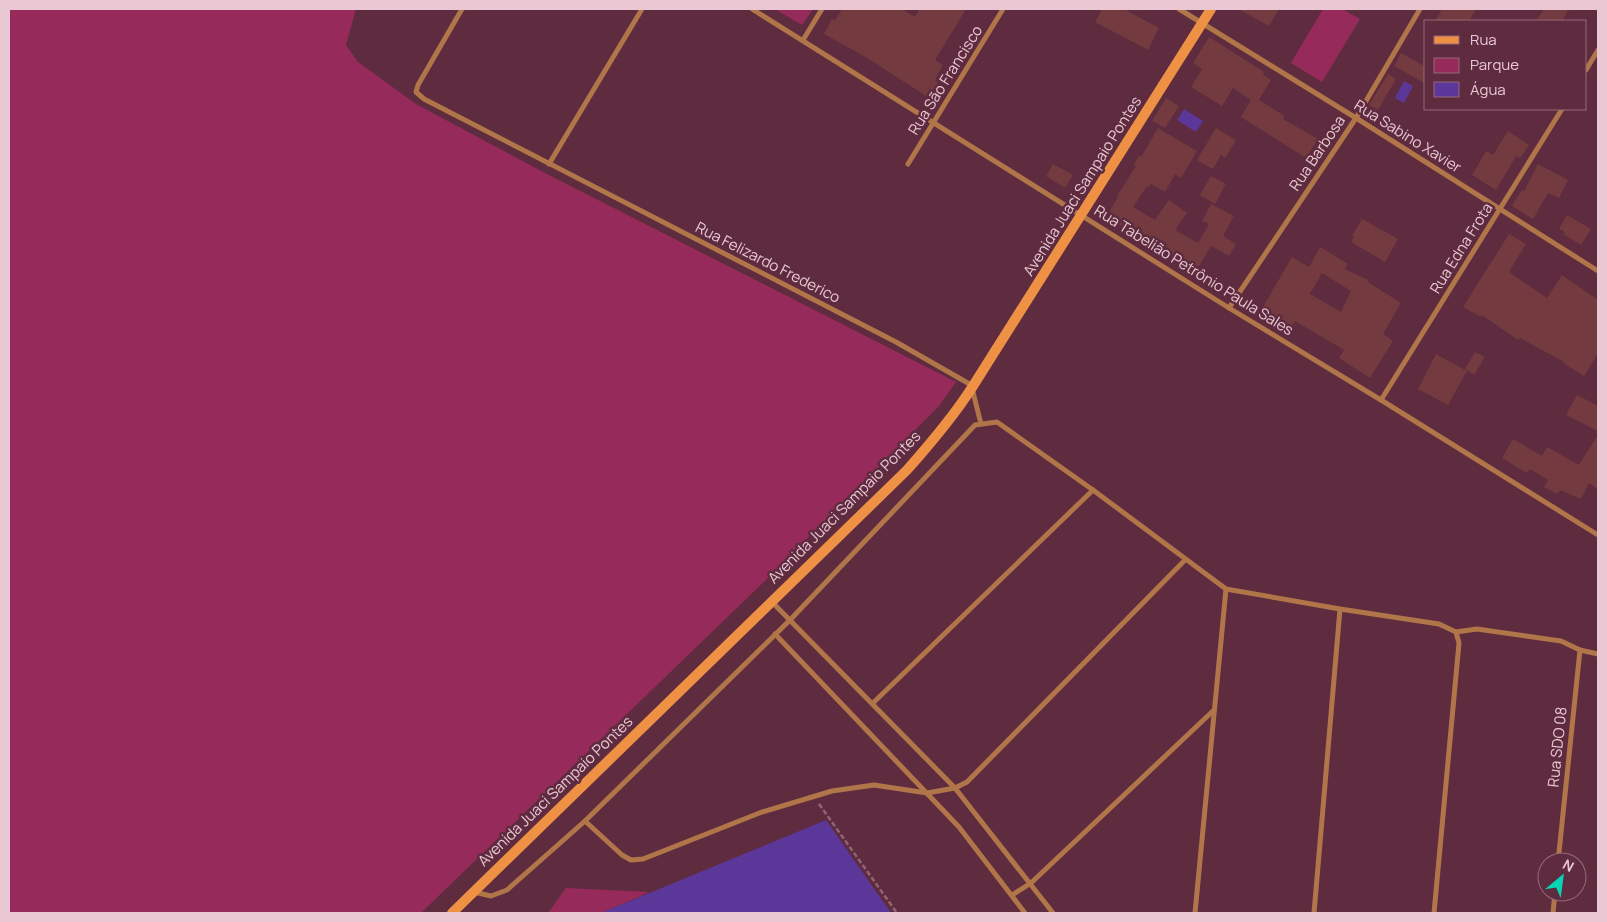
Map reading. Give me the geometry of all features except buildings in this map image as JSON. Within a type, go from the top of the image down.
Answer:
[{"type":"main road","name":"Avenida Juaci Sampaio Pontes","points":[[452,913],[907,470],[954,414],[972,387],[1082,216],[1211,9]]},
{"type":"street","name":"Rua Felizardo Frederico","points":[[462,9],[418,84],[416,92],[424,99],[896,342],[972,387]]},
{"type":"street","points":[[549,164],[642,9]]},
{"type":"street","name":"Rua Tabelião Petrônio Paula Sales","points":[[752,9],[1229,308],[1598,535]]},
{"type":"street","points":[[803,40],[822,9]]},
{"type":"street","name":"Rua São Francisco","points":[[908,164],[1003,9]]},
{"type":"street","name":"Rua Sabino Xavier","points":[[1179,9],[1598,271]]},
{"type":"street","name":"Rua Barbosa","points":[[1229,308],[1356,118],[1420,9]]},
{"type":"street","points":[[1587,68],[1598,50]]},
{"type":"street","name":"Rua Edna Frota","points":[[1381,400],[1561,110]]},
{"type":"street","points":[[972,387],[981,424]]},
{"type":"street","points":[[474,892],[491,896],[508,890],[585,821],[790,620],[975,425],[997,422],[1093,490],[1226,589],[1439,624],[1456,632],[1477,628],[1551,639],[1561,641],[1580,650],[1597,653]]},
{"type":"street","points":[[873,703],[1093,490]]},
{"type":"street","points":[[585,821],[622,855],[631,860],[643,859],[762,812],[832,791],[874,784],[927,792],[956,788],[967,782],[1185,560]]},
{"type":"street","points":[[1195,913],[1226,589]]},
{"type":"street","points":[[771,601],[956,788],[1053,913]]},
{"type":"street","points":[[1314,913],[1340,609]]},
{"type":"street","points":[[1434,913],[1459,643],[1456,632]]},
{"type":"street","points":[[775,634],[959,827],[1025,913]]},
{"type":"street","name":"Rua SDO 08","points":[[1559,852],[1580,650]]},
{"type":"street","points":[[1012,895],[1031,883],[1214,710]]},
{"type":"path","points":[[813,796],[897,913]]},
{"type":"green space","points":[[9,9],[356,9],[346,45],[358,62],[416,104],[543,172],[956,382],[939,406],[772,574],[421,913],[9,913]]},
{"type":"green space","points":[[775,9],[813,9],[802,25]]},
{"type":"green space","points":[[1323,9],[1342,9],[1360,19],[1322,82],[1291,63]]},
{"type":"green space","points":[[566,888],[650,892],[601,913],[548,913]]},
{"type":"water","points":[[1404,81],[1413,86],[1404,103],[1395,98]]},
{"type":"water","points":[[1184,109],[1203,121],[1196,132],[1177,120]]},
{"type":"water","points":[[826,820],[891,913],[601,913]]}]
